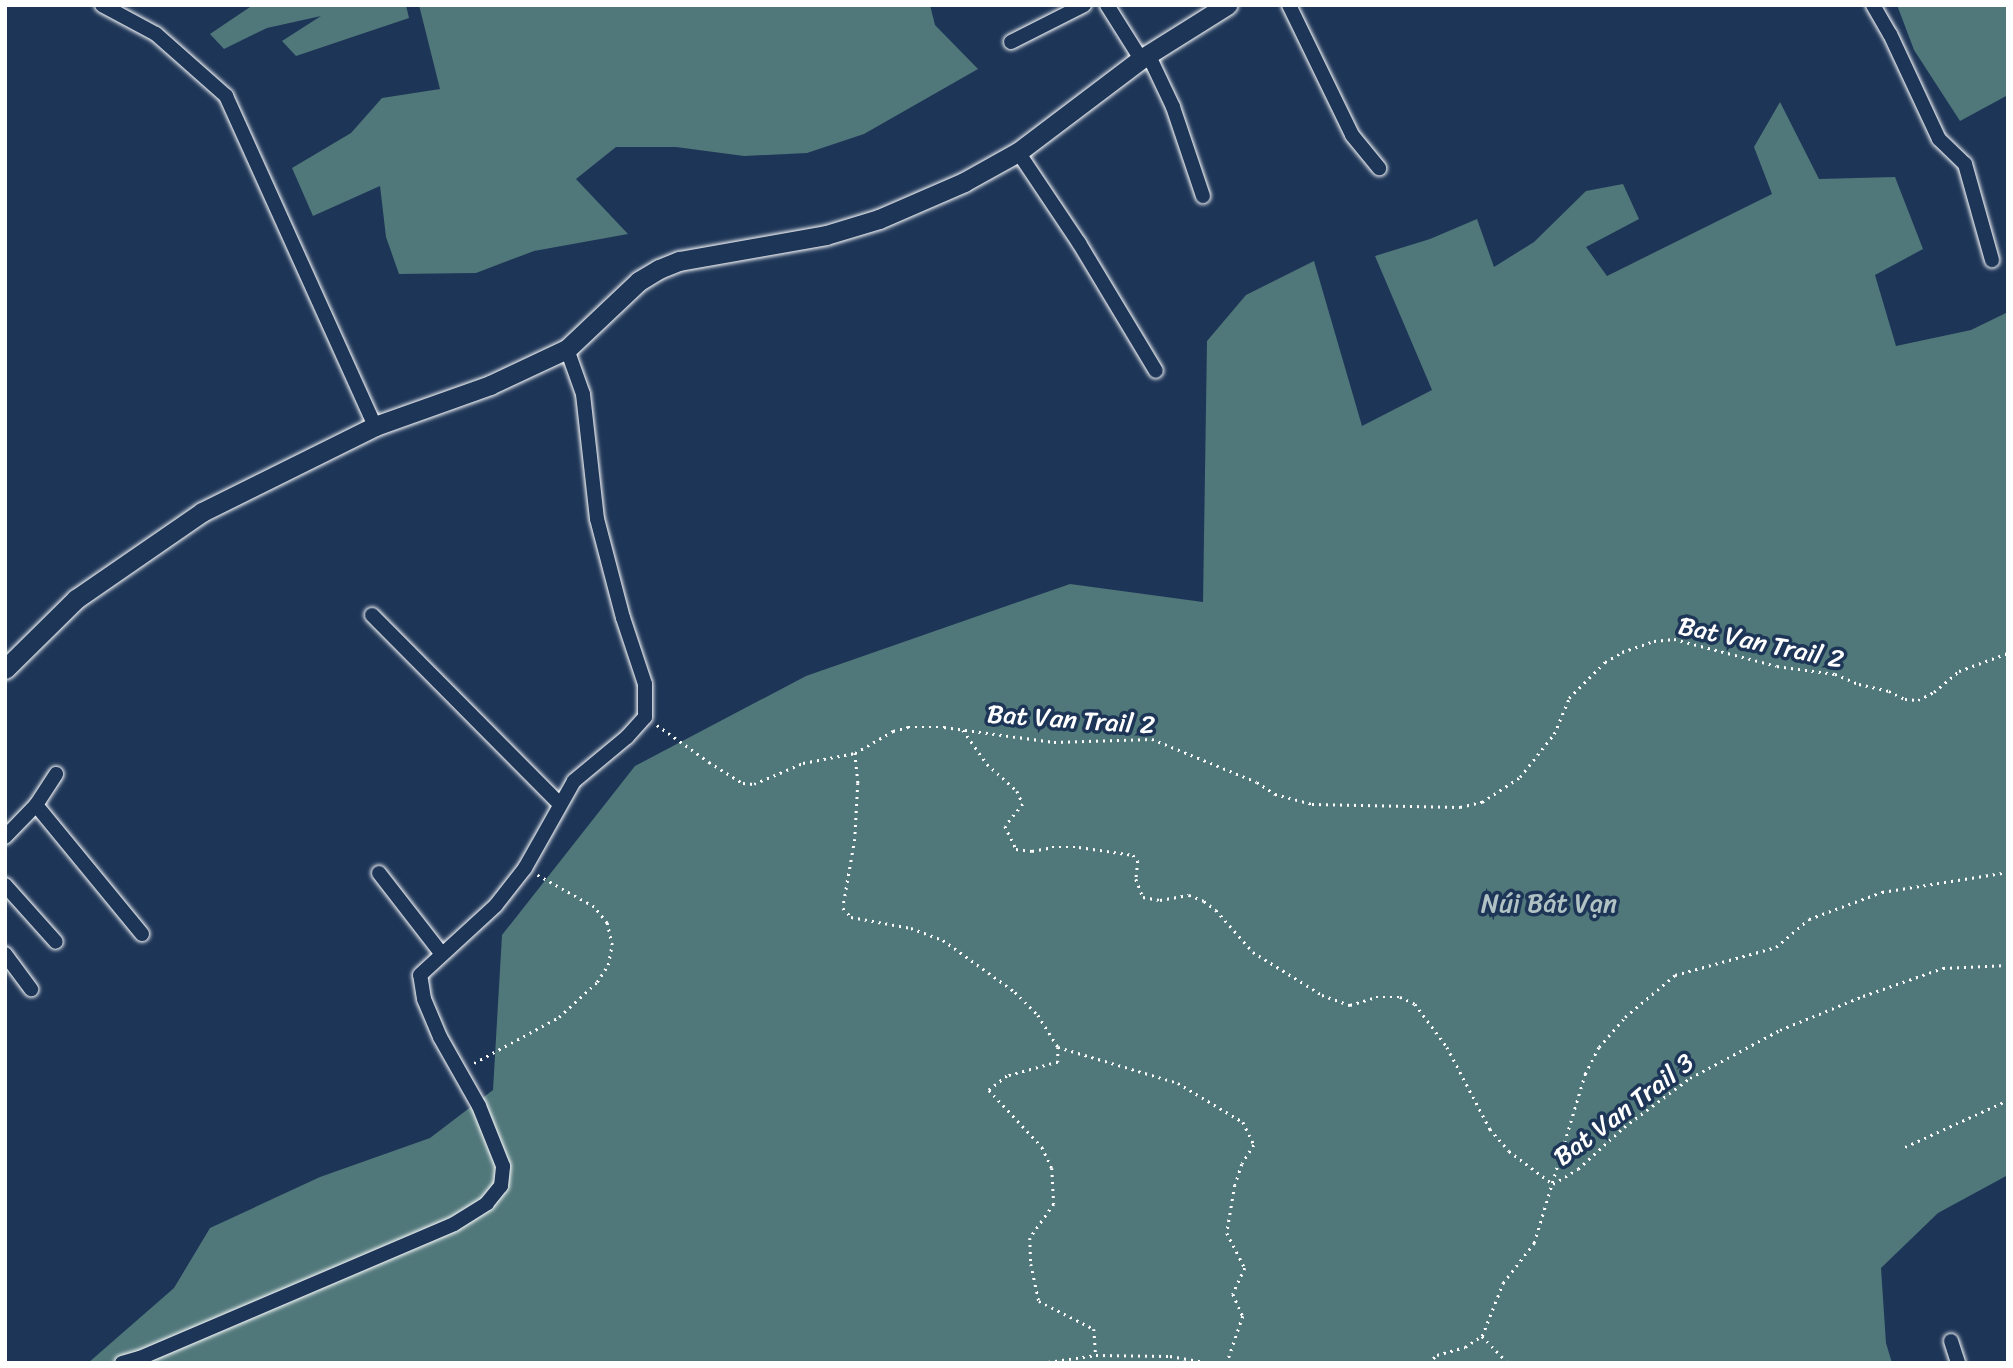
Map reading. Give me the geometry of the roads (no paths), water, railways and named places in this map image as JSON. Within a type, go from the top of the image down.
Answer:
[{"type":"main road","points":[[5,669],[76,599],[202,512],[375,426],[490,385],[567,349],[639,281],[659,269],[679,261],[826,235],[879,219],[964,182],[1018,152],[1144,56],[1227,5]]},
{"type":"street","points":[[102,5],[156,34],[226,96],[375,426]]},
{"type":"street","points":[[1011,42],[1084,5]]},
{"type":"street","points":[[1107,5],[1144,56],[1172,107],[1203,197]]},
{"type":"street","points":[[1289,5],[1352,135],[1379,168]]},
{"type":"street","points":[[1874,5],[1939,139],[1965,164],[1992,260]]},
{"type":"street","points":[[1018,152],[1079,243],[1156,371]]},
{"type":"street","points":[[122,1363],[152,1353],[454,1224],[487,1203],[501,1186],[503,1166],[479,1106],[458,1071],[424,999],[420,975],[496,905],[525,868],[559,803],[574,781],[627,737],[645,718],[645,684],[623,618],[597,519],[583,394],[567,349]]},
{"type":"street","points":[[372,615],[559,803]]},
{"type":"street","points":[[5,837],[36,805],[56,774]]},
{"type":"street","points":[[36,805],[142,934]]},
{"type":"street","points":[[379,873],[441,953]]},
{"type":"street","points":[[5,885],[56,942]]},
{"type":"street","points":[[5,954],[31,989]]},
{"type":"street","points":[[1951,1341],[1958,1363]]},
{"type":"park label","name":"Núi Bát Vạn","points":[[1549,904]]}]
